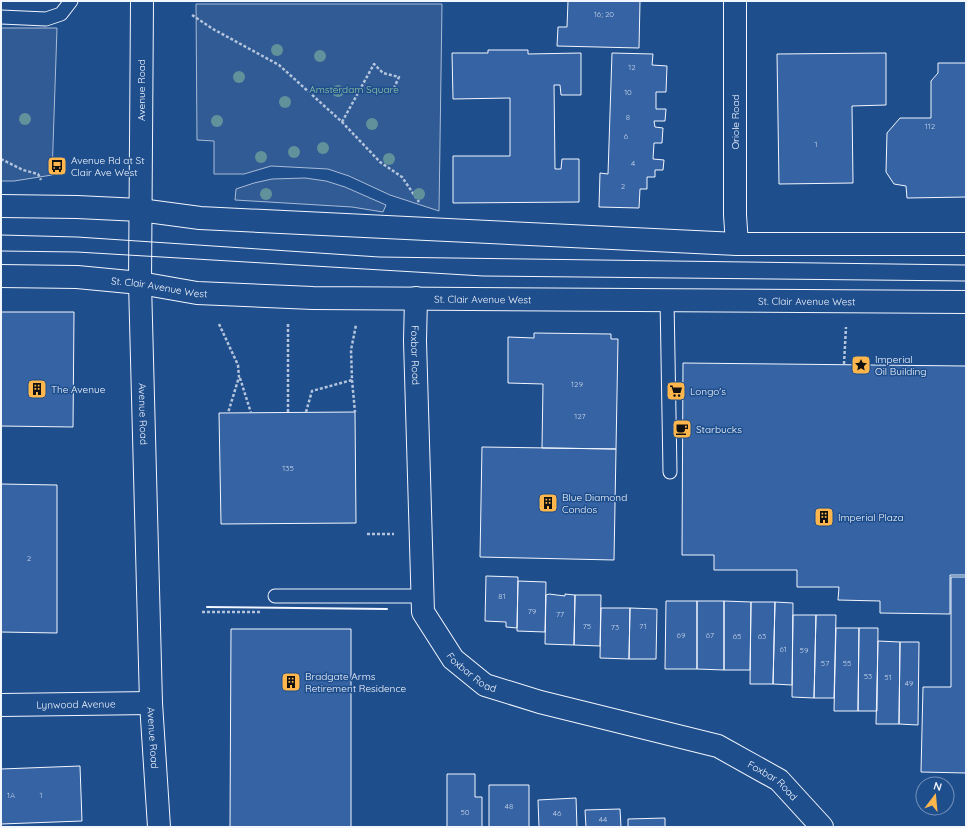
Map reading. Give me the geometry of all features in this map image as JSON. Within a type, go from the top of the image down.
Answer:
[{"type":"main road","name":"Avenue Road","points":[[142,1],[140,283],[151,703],[159,827]]},
{"type":"main road","name":"Oriole Road","points":[[735,1],[735,215],[737,244]]},
{"type":"main road","points":[[1,206],[140,210],[200,218],[737,244],[966,244]]},
{"type":"main road","name":"St. Clair Avenue West","points":[[1,276],[77,276],[140,283],[197,293],[313,298],[966,302]]},
{"type":"main road","name":"Foxbar Road","points":[[416,298],[415,341],[423,612],[453,659],[485,685],[540,702],[718,746],[779,780],[822,827]]},
{"type":"main road","name":"Lynwood Avenue","points":[[1,705],[151,703]]},
{"type":"lane","points":[[1,17],[46,19],[61,14],[71,1]]},
{"type":"lane","points":[[667,299],[670,472]]},
{"type":"lane","points":[[275,596],[423,596]]},
{"type":"path","points":[[192,15],[213,29],[279,65],[342,122],[380,162],[402,177],[421,205]]},
{"type":"path","points":[[342,122],[374,64],[383,73],[399,77],[394,88]]},
{"type":"path","points":[[1,159],[23,170],[38,174],[44,186]]},
{"type":"path","points":[[219,324],[238,365],[239,377],[252,413]]},
{"type":"path","points":[[288,324],[288,412]]},
{"type":"path","points":[[355,412],[351,350],[356,325]]},
{"type":"path","points":[[844,364],[846,326]]},
{"type":"path","points":[[228,413],[239,377]]},
{"type":"path","points":[[306,412],[312,391],[352,380]]},
{"type":"path","points":[[367,534],[394,534]]},
{"type":"path","points":[[202,612],[263,612]]},
{"type":"green space","name":"Amsterdam Square","points":[[196,4],[442,4],[439,211],[390,195],[349,176],[328,169],[271,166],[244,174],[214,174],[214,141],[197,140]]},
{"type":"green space","points":[[1,28],[57,28],[52,175],[14,181],[1,181]]},
{"type":"green space","points":[[305,178],[326,181],[345,187],[386,205],[383,212],[352,207],[235,200],[236,189],[254,183],[272,179]]},
{"type":"building","points":[[568,1],[640,1],[639,48],[557,46],[558,27],[567,27]]},
{"type":"building","points":[[488,50],[528,50],[528,54],[581,53],[581,95],[561,95],[560,85],[554,85],[555,169],[561,169],[562,159],[579,159],[579,202],[453,203],[453,156],[510,156],[510,98],[453,99],[452,53],[488,53]]},
{"type":"building","points":[[612,53],[653,54],[652,65],[667,66],[666,92],[656,92],[656,109],[666,109],[665,121],[654,121],[655,127],[663,128],[662,143],[654,143],[653,159],[664,160],[663,170],[655,170],[655,177],[647,177],[647,189],[640,189],[639,208],[599,207],[600,173],[608,174]]},
{"type":"building","points":[[886,53],[886,105],[852,106],[853,183],[779,184],[777,54]]},
{"type":"building","points":[[938,63],[966,63],[966,197],[907,198],[906,186],[894,184],[886,172],[887,133],[900,118],[931,118],[931,81],[938,73]]},
{"type":"building","name":"The Avenue","points":[[1,312],[74,312],[73,427],[1,426]]},
{"type":"building","points":[[534,333],[611,334],[611,339],[618,339],[616,449],[542,448],[543,384],[508,383],[508,337],[534,338]]},
{"type":"building","name":"Imperial Plaza","points":[[683,363],[966,366],[966,575],[950,575],[950,614],[880,613],[880,601],[838,600],[839,587],[797,587],[797,570],[714,570],[714,555],[682,555]]},
{"type":"building","points":[[355,412],[356,523],[221,524],[219,413]]},
{"type":"building","name":"Blue Diamond Condos","points":[[482,447],[616,449],[614,560],[480,557]]},
{"type":"building","points":[[1,484],[57,485],[57,633],[1,632]]},
{"type":"building","points":[[486,576],[518,577],[517,628],[506,627],[506,622],[485,621]]},
{"type":"building","points":[[951,577],[966,577],[966,773],[921,772],[923,687],[951,687]]},
{"type":"building","points":[[518,581],[546,582],[545,632],[517,631]]},
{"type":"building","points":[[565,594],[575,595],[574,645],[545,644],[546,595],[565,596]]},
{"type":"building","points":[[575,595],[601,595],[600,646],[574,645]]},
{"type":"building","points":[[666,601],[697,601],[697,669],[665,669]]},
{"type":"building","points":[[697,601],[724,601],[724,670],[697,669]]},
{"type":"building","points":[[724,601],[751,602],[750,670],[724,670]]},
{"type":"building","points":[[751,602],[775,602],[773,684],[750,684]]},
{"type":"building","points":[[775,602],[793,603],[792,685],[773,684]]},
{"type":"building","points":[[601,608],[630,608],[629,659],[600,658]]},
{"type":"building","points":[[630,608],[657,609],[656,659],[629,659]]},
{"type":"building","points":[[793,615],[816,615],[814,698],[792,697]]},
{"type":"building","points":[[816,615],[836,615],[834,698],[814,698]]},
{"type":"building","points":[[836,628],[859,628],[858,711],[834,711]]},
{"type":"building","points":[[859,628],[878,628],[877,711],[858,711]]},
{"type":"building","name":"Bradgate Arms Retirement Residence","points":[[231,629],[351,629],[351,827],[230,827]]},
{"type":"building","points":[[878,641],[900,642],[899,724],[876,724]]},
{"type":"building","points":[[900,642],[919,642],[918,725],[899,724]]},
{"type":"building","points":[[80,766],[82,821],[1,824],[1,769]]},
{"type":"building","points":[[447,774],[475,774],[475,797],[482,797],[482,827],[447,827]]},
{"type":"building","points":[[489,785],[529,785],[529,827],[489,827]]},
{"type":"building","points":[[576,798],[577,827],[539,827],[538,800]]},
{"type":"building","points":[[620,809],[621,827],[586,827],[585,810]]},
{"type":"building","points":[[665,818],[665,827],[628,827],[628,819]]},
{"type":"tram line","points":[[1,235],[77,237],[379,257],[966,265]]},
{"type":"tram line","points":[[1,251],[77,252],[483,276],[966,281]]},
{"type":"wall","points":[[207,607],[387,609]]},
{"type":"place","name":"Avenue Rd at St Clair Ave West","points":[[57,166]]},
{"type":"place","name":"Imperial Oil Building","points":[[861,365]]},
{"type":"place","name":"The Avenue","points":[[37,389]]},
{"type":"place","name":"Longo's","points":[[676,391]]},
{"type":"place","name":"Starbucks","points":[[682,429]]},
{"type":"place","name":"Blue Diamond Condos","points":[[548,503]]},
{"type":"place","name":"Imperial Plaza","points":[[824,517]]},
{"type":"place","name":"Bradgate Arms Retirement Residence","points":[[291,682]]}]
